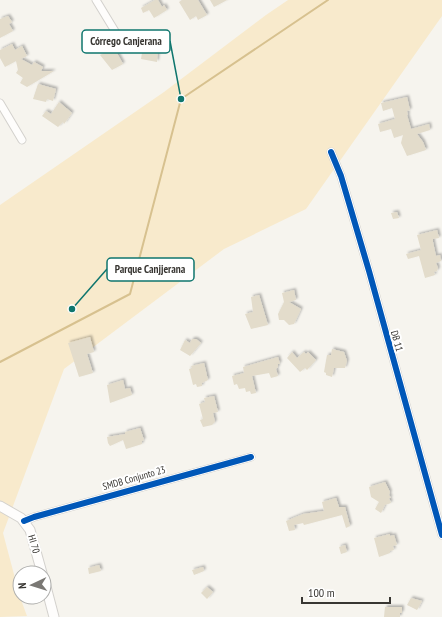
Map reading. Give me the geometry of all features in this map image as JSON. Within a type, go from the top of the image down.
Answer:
[{"type":"street","points":[[96,0],[121,41]]},
{"type":"street","points":[[0,102],[22,140]]},
{"type":"street","name":"DB 11","points":[[331,152],[341,176],[369,271],[442,535]]},
{"type":"street","name":"SMDB Conjunto 23","points":[[24,521],[251,457]]},
{"type":"street","points":[[0,506],[24,521]]},
{"type":"street","name":"HI 70","points":[[24,521],[33,538],[40,565]]},
{"type":"street","points":[[51,605],[54,617]]},
{"type":"shaded area","points":[[288,0],[442,0],[442,16],[306,209],[224,249],[64,369],[3,533],[12,567],[12,605],[23,605],[27,616],[0,617],[0,205],[164,92]]},
{"type":"building","points":[[155,0],[158,0],[162,7],[164,5],[167,10],[154,18],[149,10],[143,13],[141,8]]},
{"type":"building","points":[[182,0],[198,0],[207,15],[198,20],[196,16],[190,20],[179,2]]},
{"type":"building","points":[[210,0],[227,0],[214,7]]},
{"type":"building","points":[[8,16],[12,22],[9,24],[13,31],[0,38],[0,19]]},
{"type":"building","points":[[108,37],[123,64],[112,70],[100,55],[104,53],[100,46]]},
{"type":"building","points":[[164,37],[167,42],[158,48],[157,62],[141,59],[142,53],[139,49]]},
{"type":"building","points":[[12,44],[15,50],[22,46],[27,56],[21,59],[32,65],[34,62],[43,67],[41,71],[54,71],[27,87],[20,83],[23,78],[16,73],[18,70],[16,61],[5,67],[0,58],[0,50]]},
{"type":"building","points":[[38,84],[56,89],[53,101],[47,99],[46,102],[33,99]]},
{"type":"building","points":[[407,97],[410,110],[407,111],[407,115],[411,129],[429,124],[430,130],[417,134],[423,142],[426,150],[407,156],[401,143],[403,135],[394,138],[391,129],[380,132],[378,124],[395,119],[392,108],[383,111],[381,103]]},
{"type":"building","points":[[59,102],[72,113],[64,124],[63,122],[58,127],[42,116],[46,111],[51,114]]},
{"type":"building","points":[[397,212],[399,218],[393,219],[391,213]]},
{"type":"building","points":[[437,230],[439,238],[433,239],[433,242],[436,256],[440,255],[441,261],[436,263],[438,268],[437,271],[434,272],[435,275],[425,278],[419,256],[408,259],[406,254],[421,250],[417,235]]},
{"type":"building","points":[[294,290],[296,300],[289,302],[301,309],[294,324],[289,325],[284,320],[279,320],[278,314],[284,302],[282,293]]},
{"type":"building","points":[[259,295],[268,325],[251,329],[245,314],[253,312],[251,297]]},
{"type":"building","points":[[90,337],[94,352],[87,354],[93,373],[79,377],[68,343]]},
{"type":"building","points":[[192,339],[196,339],[201,343],[190,356],[180,350],[185,340],[190,343]]},
{"type":"building","points":[[332,349],[344,352],[347,361],[345,368],[334,368],[332,377],[326,375],[324,372],[327,355],[331,355]]},
{"type":"building","points":[[292,352],[297,358],[304,352],[306,354],[308,352],[316,360],[307,370],[305,368],[300,372],[287,358]]},
{"type":"building","points":[[278,357],[280,364],[278,364],[276,369],[278,376],[271,378],[269,373],[252,376],[256,393],[251,394],[250,391],[246,392],[245,388],[239,389],[237,384],[234,385],[232,376],[244,373],[243,367]]},
{"type":"building","points":[[204,363],[208,380],[202,383],[202,386],[197,387],[196,384],[193,385],[189,369],[192,368],[191,366]]},
{"type":"building","points":[[123,380],[125,389],[130,388],[132,395],[110,403],[107,385]]},
{"type":"building","points":[[214,396],[218,412],[213,413],[215,422],[212,425],[203,427],[200,420],[203,419],[199,404],[205,402],[204,398]]},
{"type":"building","points":[[140,428],[144,440],[142,441],[142,444],[126,449],[123,440],[110,446],[108,443],[107,437],[125,434],[125,432]]},
{"type":"building","points":[[385,482],[390,492],[389,495],[391,498],[389,498],[391,503],[385,505],[381,513],[375,509],[379,502],[371,497],[369,487]]},
{"type":"building","points":[[336,498],[339,507],[345,507],[350,526],[346,528],[342,515],[304,525],[303,523],[294,525],[295,530],[289,531],[286,521],[303,514],[324,511],[322,502]]},
{"type":"building","points":[[390,534],[390,536],[394,535],[397,545],[393,546],[394,550],[390,551],[390,553],[379,557],[374,538]]},
{"type":"building","points":[[345,545],[347,552],[341,554],[339,547]]},
{"type":"building","points":[[99,565],[101,571],[89,574],[88,568]]},
{"type":"building","points":[[203,567],[204,571],[194,575],[192,570]]},
{"type":"building","points":[[207,587],[213,592],[207,599],[201,593]]},
{"type":"building","points":[[411,598],[422,601],[417,610],[407,605]]},
{"type":"building","points":[[385,607],[402,607],[400,617],[384,617]]},
{"type":"waterway","points":[[0,362],[130,294],[181,99],[328,0]]},
{"type":"cycle path","points":[[331,152],[341,176],[369,271],[442,535]]},
{"type":"cycle path","points":[[24,521],[251,457]]},
{"type":"place","name":"Córrego Canjerana","points":[[181,99]]},
{"type":"place","name":"Parque Canjjerana","points":[[72,309]]}]
